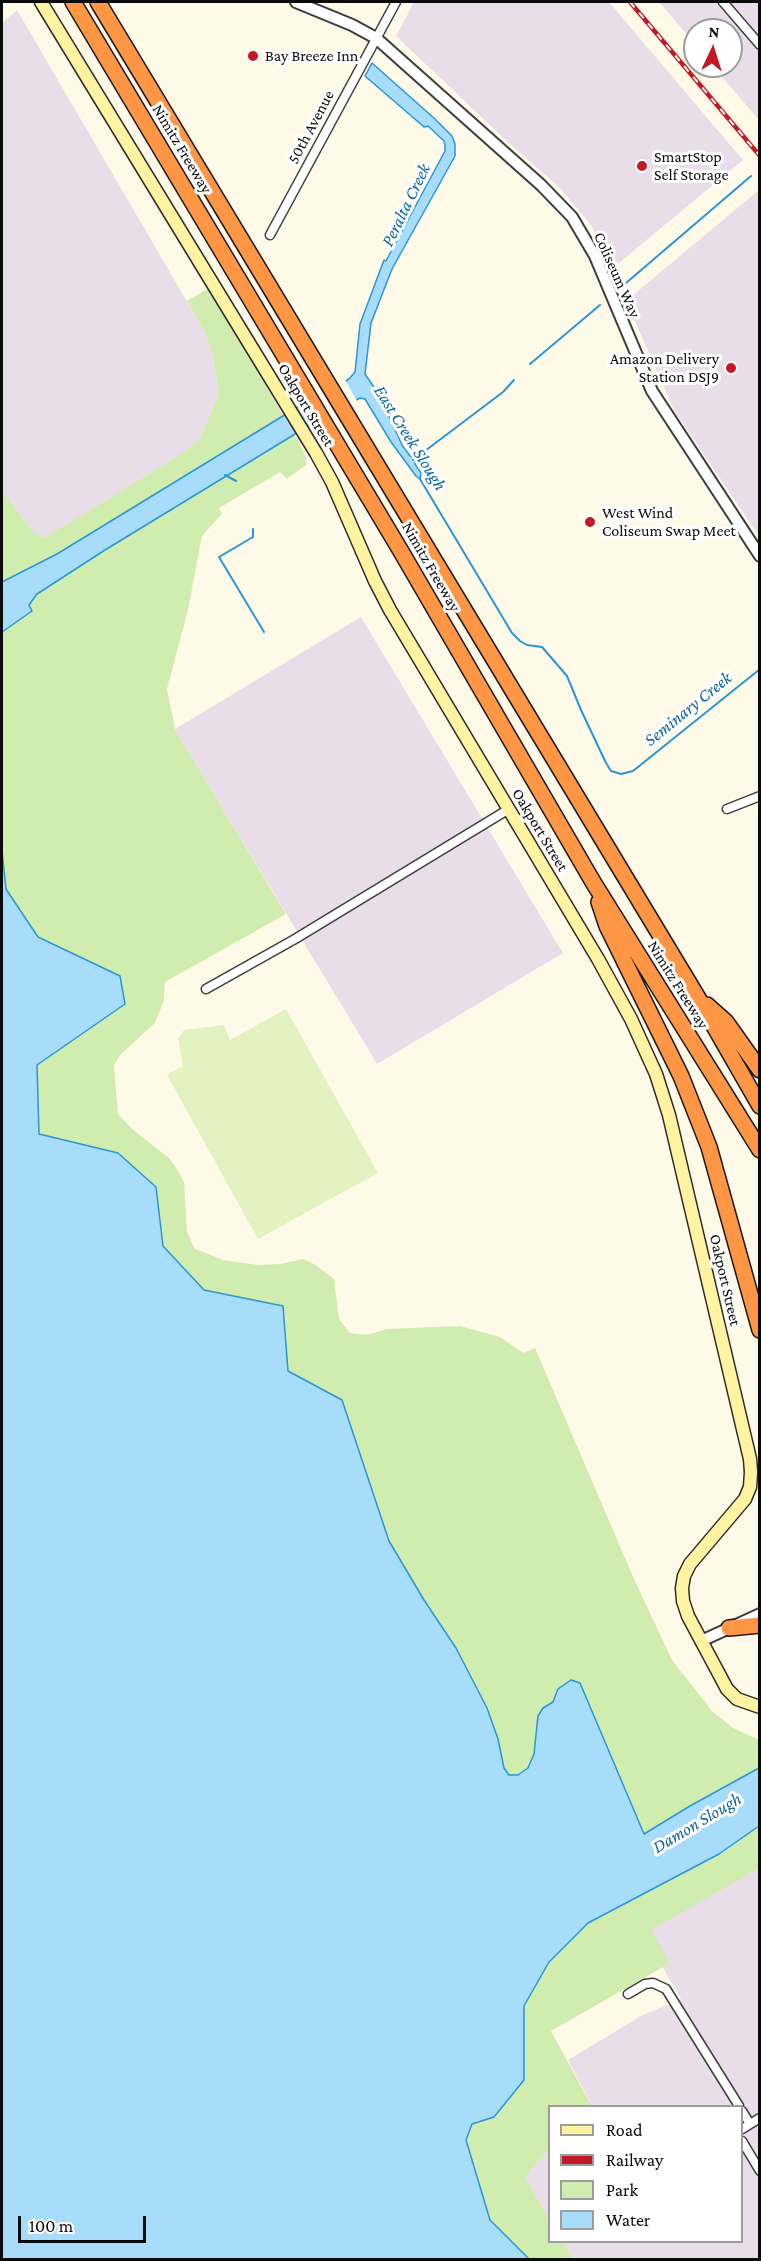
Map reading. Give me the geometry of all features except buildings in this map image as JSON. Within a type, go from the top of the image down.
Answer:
[{"type":"highway","name":"Nimitz Freeway","points":[[98,2],[698,998],[759,1106]]},
{"type":"highway","points":[[105,2],[111,24]]},
{"type":"highway","name":"Nimitz Freeway","points":[[73,3],[308,394],[593,882],[759,1150]]},
{"type":"highway","points":[[593,882],[607,926],[681,1076],[709,1147],[759,1330]]},
{"type":"highway","points":[[698,998],[726,1022],[759,1070]]},
{"type":"highway","points":[[729,1628],[759,1624]]},
{"type":"main road","name":"Oakport Street","points":[[41,2],[307,437],[332,482],[390,610],[615,989],[657,1074],[669,1115],[750,1460],[750,1486],[745,1499],[738,1511],[699,1552],[684,1576],[683,1601],[688,1616],[726,1689],[737,1699],[759,1707]]},
{"type":"street","name":"Coliseum Way","points":[[296,2],[352,25],[376,38],[540,185],[572,217],[595,256],[652,391],[759,556]]},
{"type":"street","name":"50th Avenue","points":[[270,235],[396,2]]},
{"type":"street","points":[[723,2],[759,45]]},
{"type":"street","points":[[727,809],[759,796]]},
{"type":"street","points":[[206,989],[302,934],[508,809]]},
{"type":"street","points":[[701,1641],[759,1614]]},
{"type":"street","points":[[628,1994],[645,1984],[653,1983],[666,1989],[738,2105]]},
{"type":"street","points":[[743,2114],[750,2124]]},
{"type":"street","points":[[743,2128],[759,2118]]},
{"type":"street","points":[[743,2144],[759,2171]]},
{"type":"shaded area","points":[[414,2],[609,2],[743,160],[614,267],[591,225],[559,187],[512,146],[396,36]]},
{"type":"shaded area","points":[[659,2],[759,2],[759,120],[723,78],[743,78],[743,18],[683,18],[683,30]]},
{"type":"shaded area","points":[[17,10],[206,334],[213,357],[219,393],[200,438],[181,454],[46,537],[35,534],[2,490],[2,23]]},
{"type":"shaded area","name":"Amazon Delivery Station DSJ9","points":[[759,190],[759,536],[675,412],[626,301]]},
{"type":"shaded area","points":[[361,617],[563,953],[377,1064],[175,729]]},
{"type":"shaded area","points":[[759,1864],[759,2259],[573,2259],[564,2243],[743,2243],[743,2105],[588,2105],[590,2102],[568,2060],[641,2016],[681,1999],[639,1926]]},
{"type":"shaded area","points":[[548,2150],[548,2217],[525,2177]]},
{"type":"green space","points":[[209,288],[306,457],[306,465],[287,479],[280,472],[219,508],[222,514],[202,536],[188,610],[167,689],[175,729],[286,914],[165,982],[164,1000],[155,1023],[121,1054],[114,1065],[118,1114],[132,1129],[169,1158],[177,1169],[184,1182],[187,1232],[195,1249],[223,1260],[258,1265],[281,1264],[303,1259],[314,1264],[334,1279],[339,1319],[350,1333],[366,1335],[388,1329],[460,1326],[500,1337],[523,1353],[535,1348],[634,1579],[672,1660],[712,1711],[733,1728],[759,1740],[759,1868],[651,1930],[670,1963],[551,2031],[590,2103],[588,2105],[548,2105],[548,2150],[525,2177],[548,2217],[548,2243],[564,2243],[573,2259],[2,2259],[2,490],[35,534],[46,537],[181,454],[200,438],[219,393],[213,357],[206,334],[187,301]]},
{"type":"green space","points":[[286,1009],[378,1173],[258,1239],[167,1075],[183,1066],[178,1038],[184,1030],[224,1025],[230,1040]]},
{"type":"water","points":[[372,63],[435,119],[452,136],[455,144],[455,156],[392,269],[371,323],[365,374],[380,396],[402,445],[410,456],[415,458],[415,464],[421,473],[420,479],[391,442],[365,399],[360,398],[305,428],[37,594],[29,605],[32,611],[2,632],[2,582],[57,554],[296,408],[349,379],[355,372],[360,324],[384,260],[386,261],[445,151],[444,141],[428,126],[424,127],[365,76]]},
{"type":"water","name":"Damon Slough","points":[[2,851],[6,889],[38,937],[120,976],[125,1004],[37,1065],[39,1134],[118,1153],[156,1187],[163,1246],[204,1290],[283,1306],[288,1371],[342,1400],[389,1541],[456,1648],[487,1708],[498,1739],[504,1768],[509,1775],[518,1775],[528,1768],[534,1754],[538,1716],[543,1708],[553,1702],[558,1689],[571,1680],[580,1683],[644,1834],[759,1768],[759,1826],[719,1854],[588,1923],[549,1962],[524,2006],[524,2080],[494,2117],[472,2124],[466,2140],[490,2220],[529,2259],[2,2259]]},
{"type":"pier","points":[[344,378],[358,403],[311,428],[296,404]]},
{"type":"waterway","points":[[619,289],[751,176]]},
{"type":"waterway","points":[[530,364],[600,305]]},
{"type":"waterway","points":[[413,460],[503,392],[514,380]]},
{"type":"waterway","points":[[225,475],[236,481]]},
{"type":"waterway","name":"East Creek Slough","points":[[420,479],[512,633],[527,645],[542,647],[567,676],[611,771],[621,774],[633,771],[760,669]]},
{"type":"waterway","points":[[253,529],[253,537],[219,557],[264,632]]},
{"type":"railway","points":[[630,2],[760,156]]},
{"type":"place","name":"Bay Breeze Inn","points":[[253,56]]},
{"type":"place","name":"SmartStop Self Storage","points":[[642,166]]},
{"type":"place","name":"Amazon Delivery Station DSJ9","points":[[731,368]]},
{"type":"place","name":"West Wind Coliseum Swap Meet","points":[[590,522]]},
{"type":"water label","name":"Peralta Creek","points":[[406,205]]},
{"type":"water label","name":"Seminary Creek","points":[[688,709]]}]
